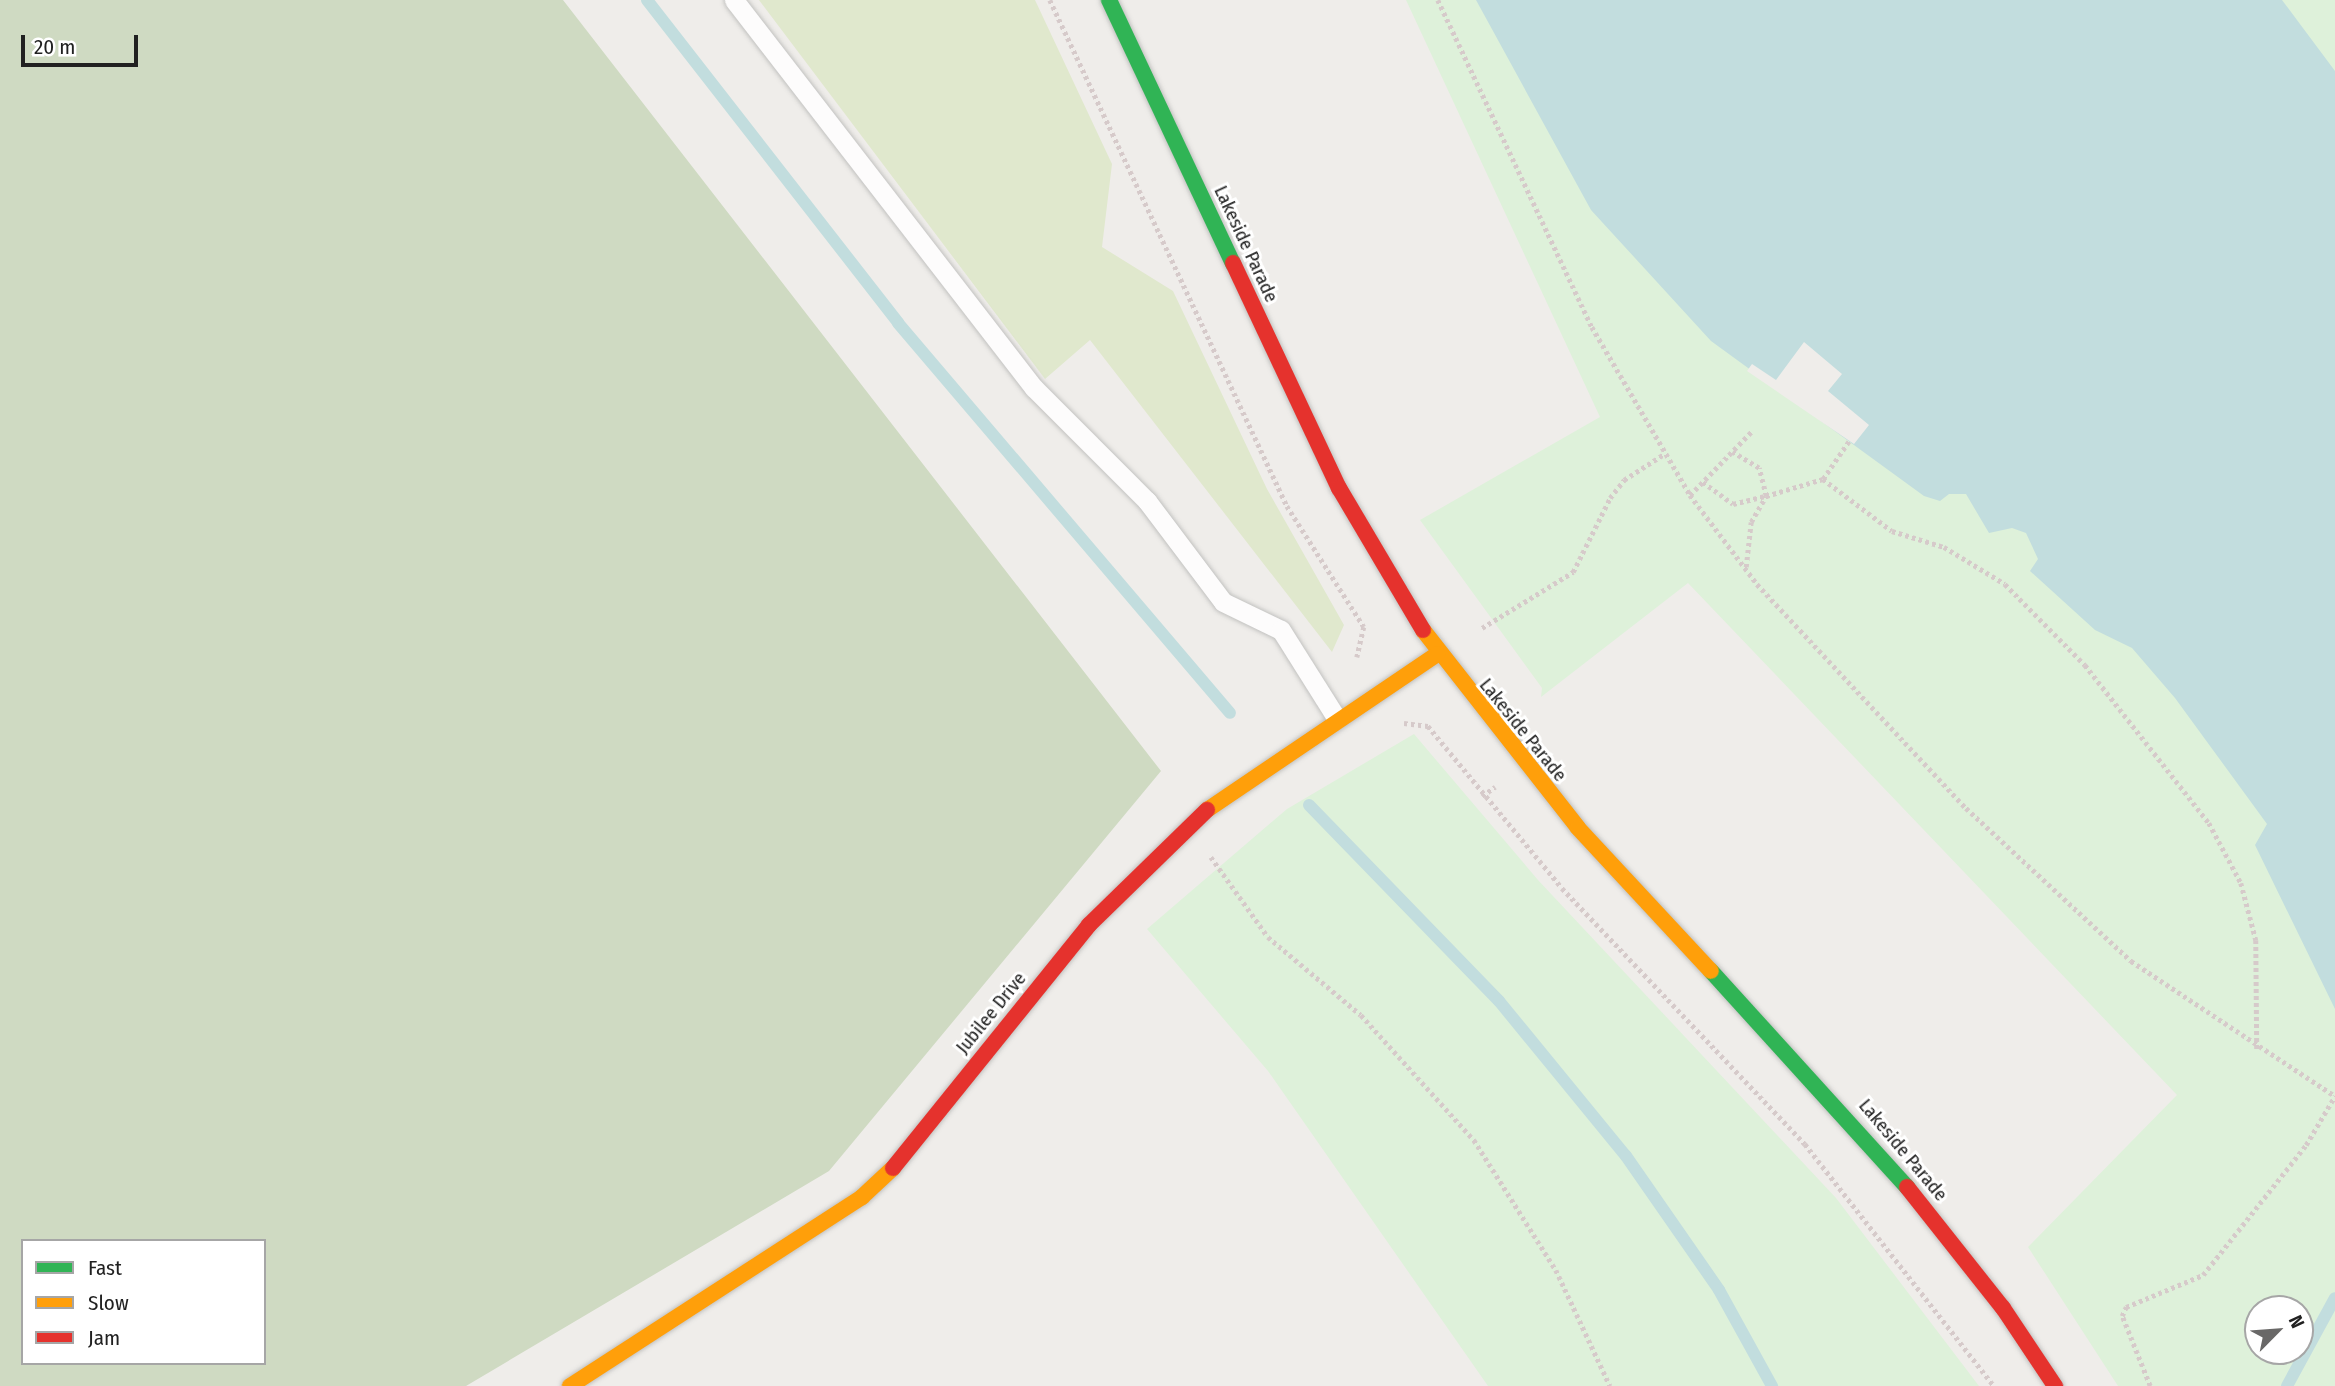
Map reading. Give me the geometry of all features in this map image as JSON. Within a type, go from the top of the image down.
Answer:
[{"type":"street","name":"Lakeside Parade","points":[[1109,0],[1339,488],[1437,654],[1578,828],[1870,1141],[2003,1308],[2055,1386]]},
{"type":"street","name":"Jubilee Drive","points":[[570,1386],[862,1197],[894,1167],[1129,880],[1213,801],[1437,654]]},
{"type":"lane","points":[[734,0],[1034,388],[1147,501],[1223,602],[1281,631],[1337,719]]},
{"type":"path","points":[[1050,0],[1282,496],[1364,627],[1365,642],[1352,661]]},
{"type":"path","points":[[1438,0],[1592,327],[1690,495],[1746,568],[1966,808],[2131,961],[2257,1049],[2335,1096],[2305,1145],[2203,1275],[2126,1307],[2122,1316],[2150,1386]]},
{"type":"path","points":[[1690,495],[1751,432]]},
{"type":"path","points":[[1703,482],[1733,503],[1823,480],[1849,441]]},
{"type":"path","points":[[1731,452],[1759,468],[1766,496],[1751,522],[1746,568]]},
{"type":"path","points":[[1482,628],[1573,572],[1617,489],[1664,454]]},
{"type":"path","points":[[1823,480],[1892,531],[1944,547],[2005,584],[2147,739],[2209,823],[2241,883],[2256,940],[2257,1049]]},
{"type":"path","points":[[1394,728],[1416,722],[1428,726],[1482,796],[1805,1144],[1994,1386]]},
{"type":"path","points":[[1482,796],[1495,788]]},
{"type":"path","points":[[1200,865],[1218,850]]},
{"type":"path","points":[[1210,856],[1268,937],[1361,1015],[1474,1140],[1556,1269],[1610,1386]]},
{"type":"green space","points":[[0,0],[563,0],[1161,771],[829,1171],[466,1386],[0,1386]]},
{"type":"green space","points":[[759,0],[1035,0],[1112,164],[1102,247],[1173,291],[1267,489],[1344,625],[1332,652],[1090,340],[1045,379]]},
{"type":"green space","points":[[1406,0],[2335,0],[2335,1386],[2118,1386],[2028,1247],[2177,1095],[1688,583],[1541,697],[1542,688],[1420,520],[1600,417]]},
{"type":"green space","points":[[1414,734],[1538,880],[1836,1198],[1979,1386],[1488,1386],[1268,1071],[1147,929],[1287,809]]},
{"type":"water","points":[[1476,0],[2282,0],[2335,71],[2335,1009],[2255,845],[2267,824],[2175,698],[2132,648],[2095,630],[2030,571],[2038,559],[2026,533],[2012,528],[1989,533],[1966,494],[1949,494],[1940,501],[1924,496],[1711,341],[1591,210]]},
{"type":"pier","points":[[1804,342],[1842,374],[1828,391],[1869,425],[1854,444],[1747,371],[1752,364],[1776,380]]},
{"type":"waterway","points":[[647,0],[898,323],[1230,713]]},
{"type":"waterway","points":[[1309,805],[1499,1001],[1626,1156],[1719,1290],[1772,1386]]},
{"type":"waterway","points":[[2287,1386],[2335,1298]]},
{"type":"traffic: fast","points":[[1109,0],[1233,263]]},
{"type":"traffic: fast","points":[[1711,971],[1907,1187]]},
{"type":"traffic: slow","points":[[1423,630],[1578,828],[1711,971]]},
{"type":"traffic: slow","points":[[1207,810],[1437,654]]},
{"type":"traffic: slow","points":[[570,1386],[862,1197],[893,1168]]},
{"type":"traffic: jam","points":[[1233,263],[1339,488],[1423,630]]},
{"type":"traffic: jam","points":[[893,1168],[1089,925],[1207,810]]},
{"type":"traffic: jam","points":[[1907,1187],[2003,1308],[2055,1386]]}]
